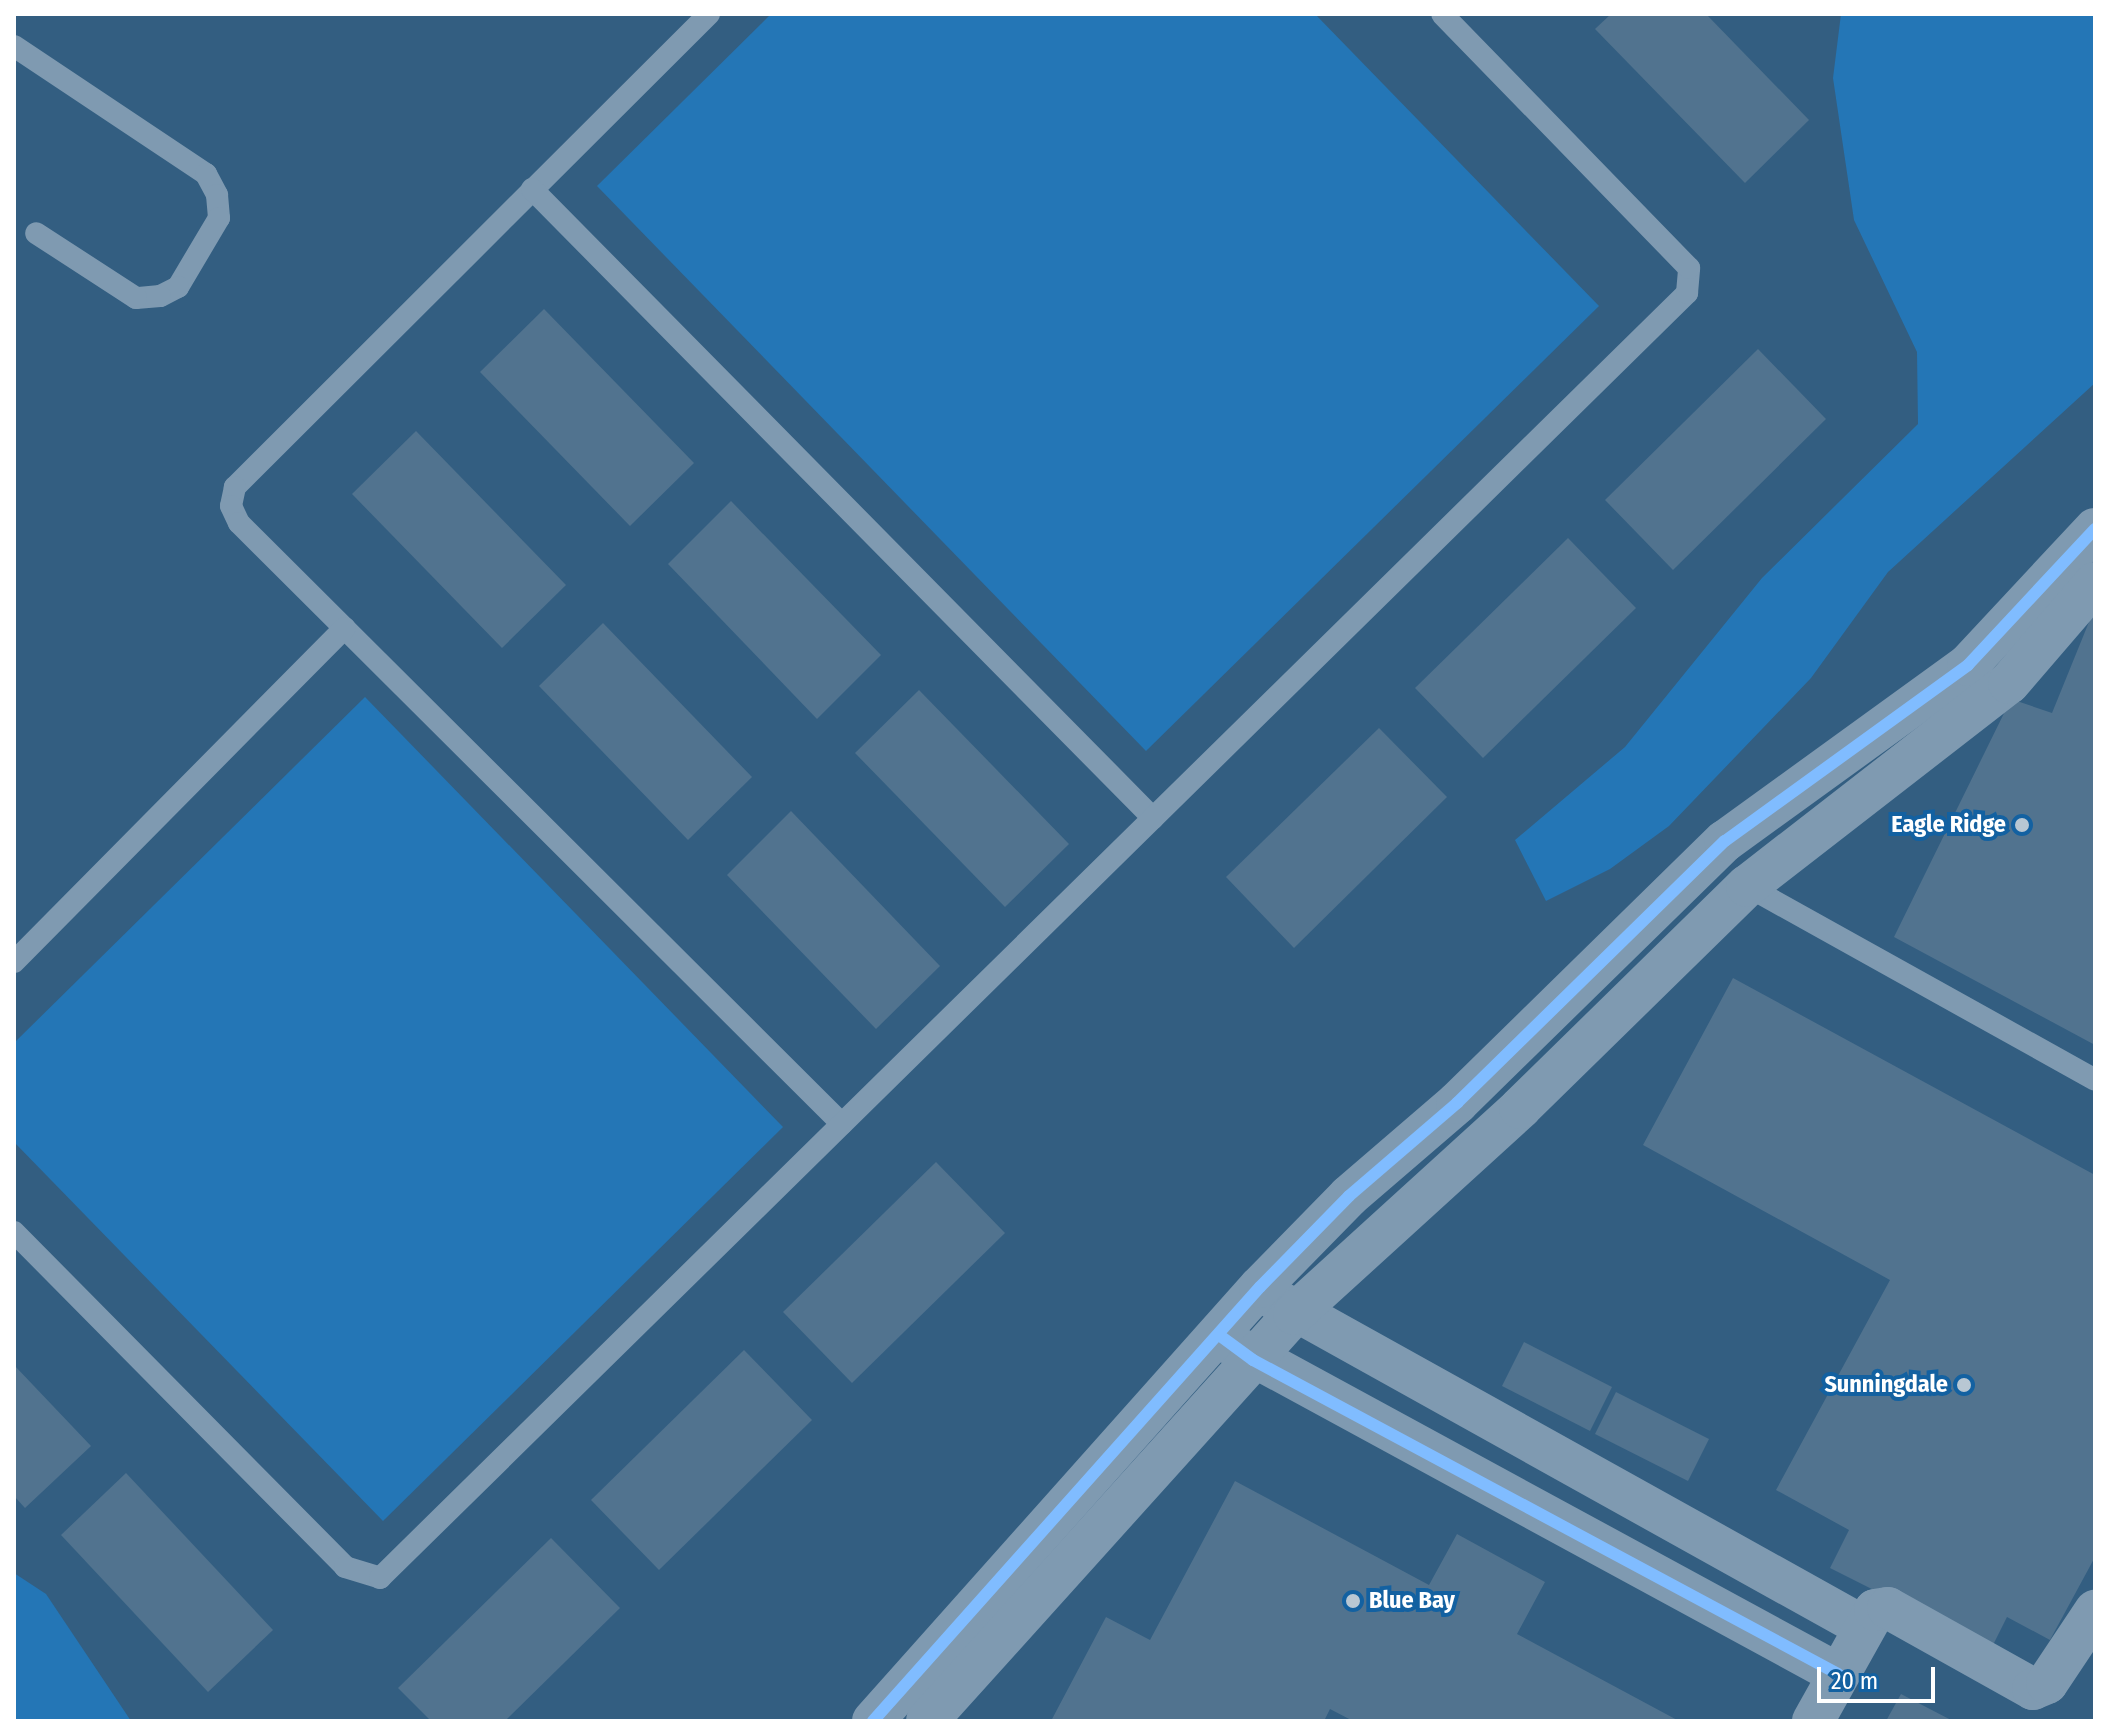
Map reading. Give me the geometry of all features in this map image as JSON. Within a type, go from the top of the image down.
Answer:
[{"type":"street","points":[[873,1721],[1260,1287],[1725,841],[1968,665],[2095,529]]},
{"type":"street","points":[[927,1721],[1294,1314],[1520,1108],[1747,886],[2009,683],[2095,583]]},
{"type":"street","points":[[1260,1287],[1294,1314],[1864,1627]]},
{"type":"street","points":[[1219,1335],[1253,1360],[1838,1674]]},
{"type":"street","points":[[1813,1721],[1875,1610],[1888,1608],[2033,1689],[2047,1683],[2095,1611]]},
{"type":"lane","points":[[709,14],[235,487],[231,506],[239,523],[842,1124]]},
{"type":"lane","points":[[14,1232],[345,1567],[380,1578],[1687,293],[1689,268],[1442,14]]},
{"type":"lane","points":[[14,46],[206,174],[217,195],[219,218],[178,287],[160,296],[136,298],[36,233]]},
{"type":"lane","points":[[532,189],[1153,818]]},
{"type":"lane","points":[[14,962],[344,628]]},
{"type":"lane","points":[[1747,886],[2095,1080]]},
{"type":"shaded area","points":[[771,14],[1315,14],[1599,306],[1146,751],[597,186]]},
{"type":"shaded area","points":[[1841,14],[2095,14],[2095,383],[1888,572],[1811,678],[1669,826],[1610,869],[1546,901],[1515,840],[1625,747],[1762,578],[1918,424],[1917,352],[1854,220],[1833,78]]},
{"type":"shaded area","points":[[365,697],[783,1127],[383,1521],[14,1142],[14,1043]]},
{"type":"shaded area","points":[[14,1573],[46,1594],[131,1721],[14,1721]]},
{"type":"building","points":[[1611,14],[1706,14],[1809,120],[1745,183],[1595,29]]},
{"type":"building","points":[[544,309],[694,463],[630,526],[480,372]]},
{"type":"building","points":[[1758,349],[1826,419],[1673,570],[1605,500]]},
{"type":"building","points":[[416,431],[566,585],[502,648],[352,494]]},
{"type":"building","points":[[731,501],[881,655],[817,719],[668,564]]},
{"type":"building","points":[[1568,538],[1636,608],[1483,758],[1415,688]]},
{"type":"building","name":"Eagle Ridge","points":[[2091,617],[2095,619],[2095,1045],[1894,937],[2011,699],[2052,713]]},
{"type":"building","points":[[603,623],[752,777],[688,840],[539,686]]},
{"type":"building","points":[[919,690],[1069,844],[1005,907],[855,753]]},
{"type":"building","points":[[1379,728],[1447,797],[1294,948],[1226,877]]},
{"type":"building","points":[[791,811],[940,966],[876,1029],[727,875]]},
{"type":"building","name":"Sunningdale","points":[[1733,978],[2095,1175],[2095,1557],[2050,1640],[2007,1617],[1991,1649],[1830,1568],[1849,1530],[1776,1490],[1890,1280],[1643,1145]]},
{"type":"building","points":[[936,1162],[1005,1233],[852,1383],[783,1312]]},
{"type":"building","points":[[1524,1342],[1612,1387],[1590,1431],[1502,1386]]},
{"type":"building","points":[[744,1350],[812,1420],[659,1570],[591,1500]]},
{"type":"building","points":[[14,1365],[91,1446],[25,1508],[14,1496]]},
{"type":"building","points":[[1616,1392],[1709,1439],[1688,1481],[1595,1434]]},
{"type":"building","points":[[126,1473],[273,1630],[208,1692],[61,1535]]},
{"type":"building","name":"Blue Bay","points":[[1235,1481],[1429,1585],[1457,1534],[1545,1582],[1517,1634],[1679,1721],[1353,1721],[1330,1709],[1324,1721],[1051,1721],[1106,1617],[1150,1640]]},
{"type":"building","points":[[551,1538],[620,1608],[505,1721],[431,1721],[398,1688]]},
{"type":"building","points":[[1901,1694],[1953,1721],[1886,1721]]},
{"type":"cycle path","points":[[873,1721],[1260,1287],[1349,1196],[1457,1103],[1725,841],[1968,665],[2095,529]]},
{"type":"cycle path","points":[[1219,1335],[1253,1360],[1838,1674]]},
{"type":"place","name":"Eagle Ridge","points":[[2022,825]]},
{"type":"place","name":"Sunningdale","points":[[1964,1385]]},
{"type":"place","name":"Blue Bay","points":[[1353,1601]]}]
